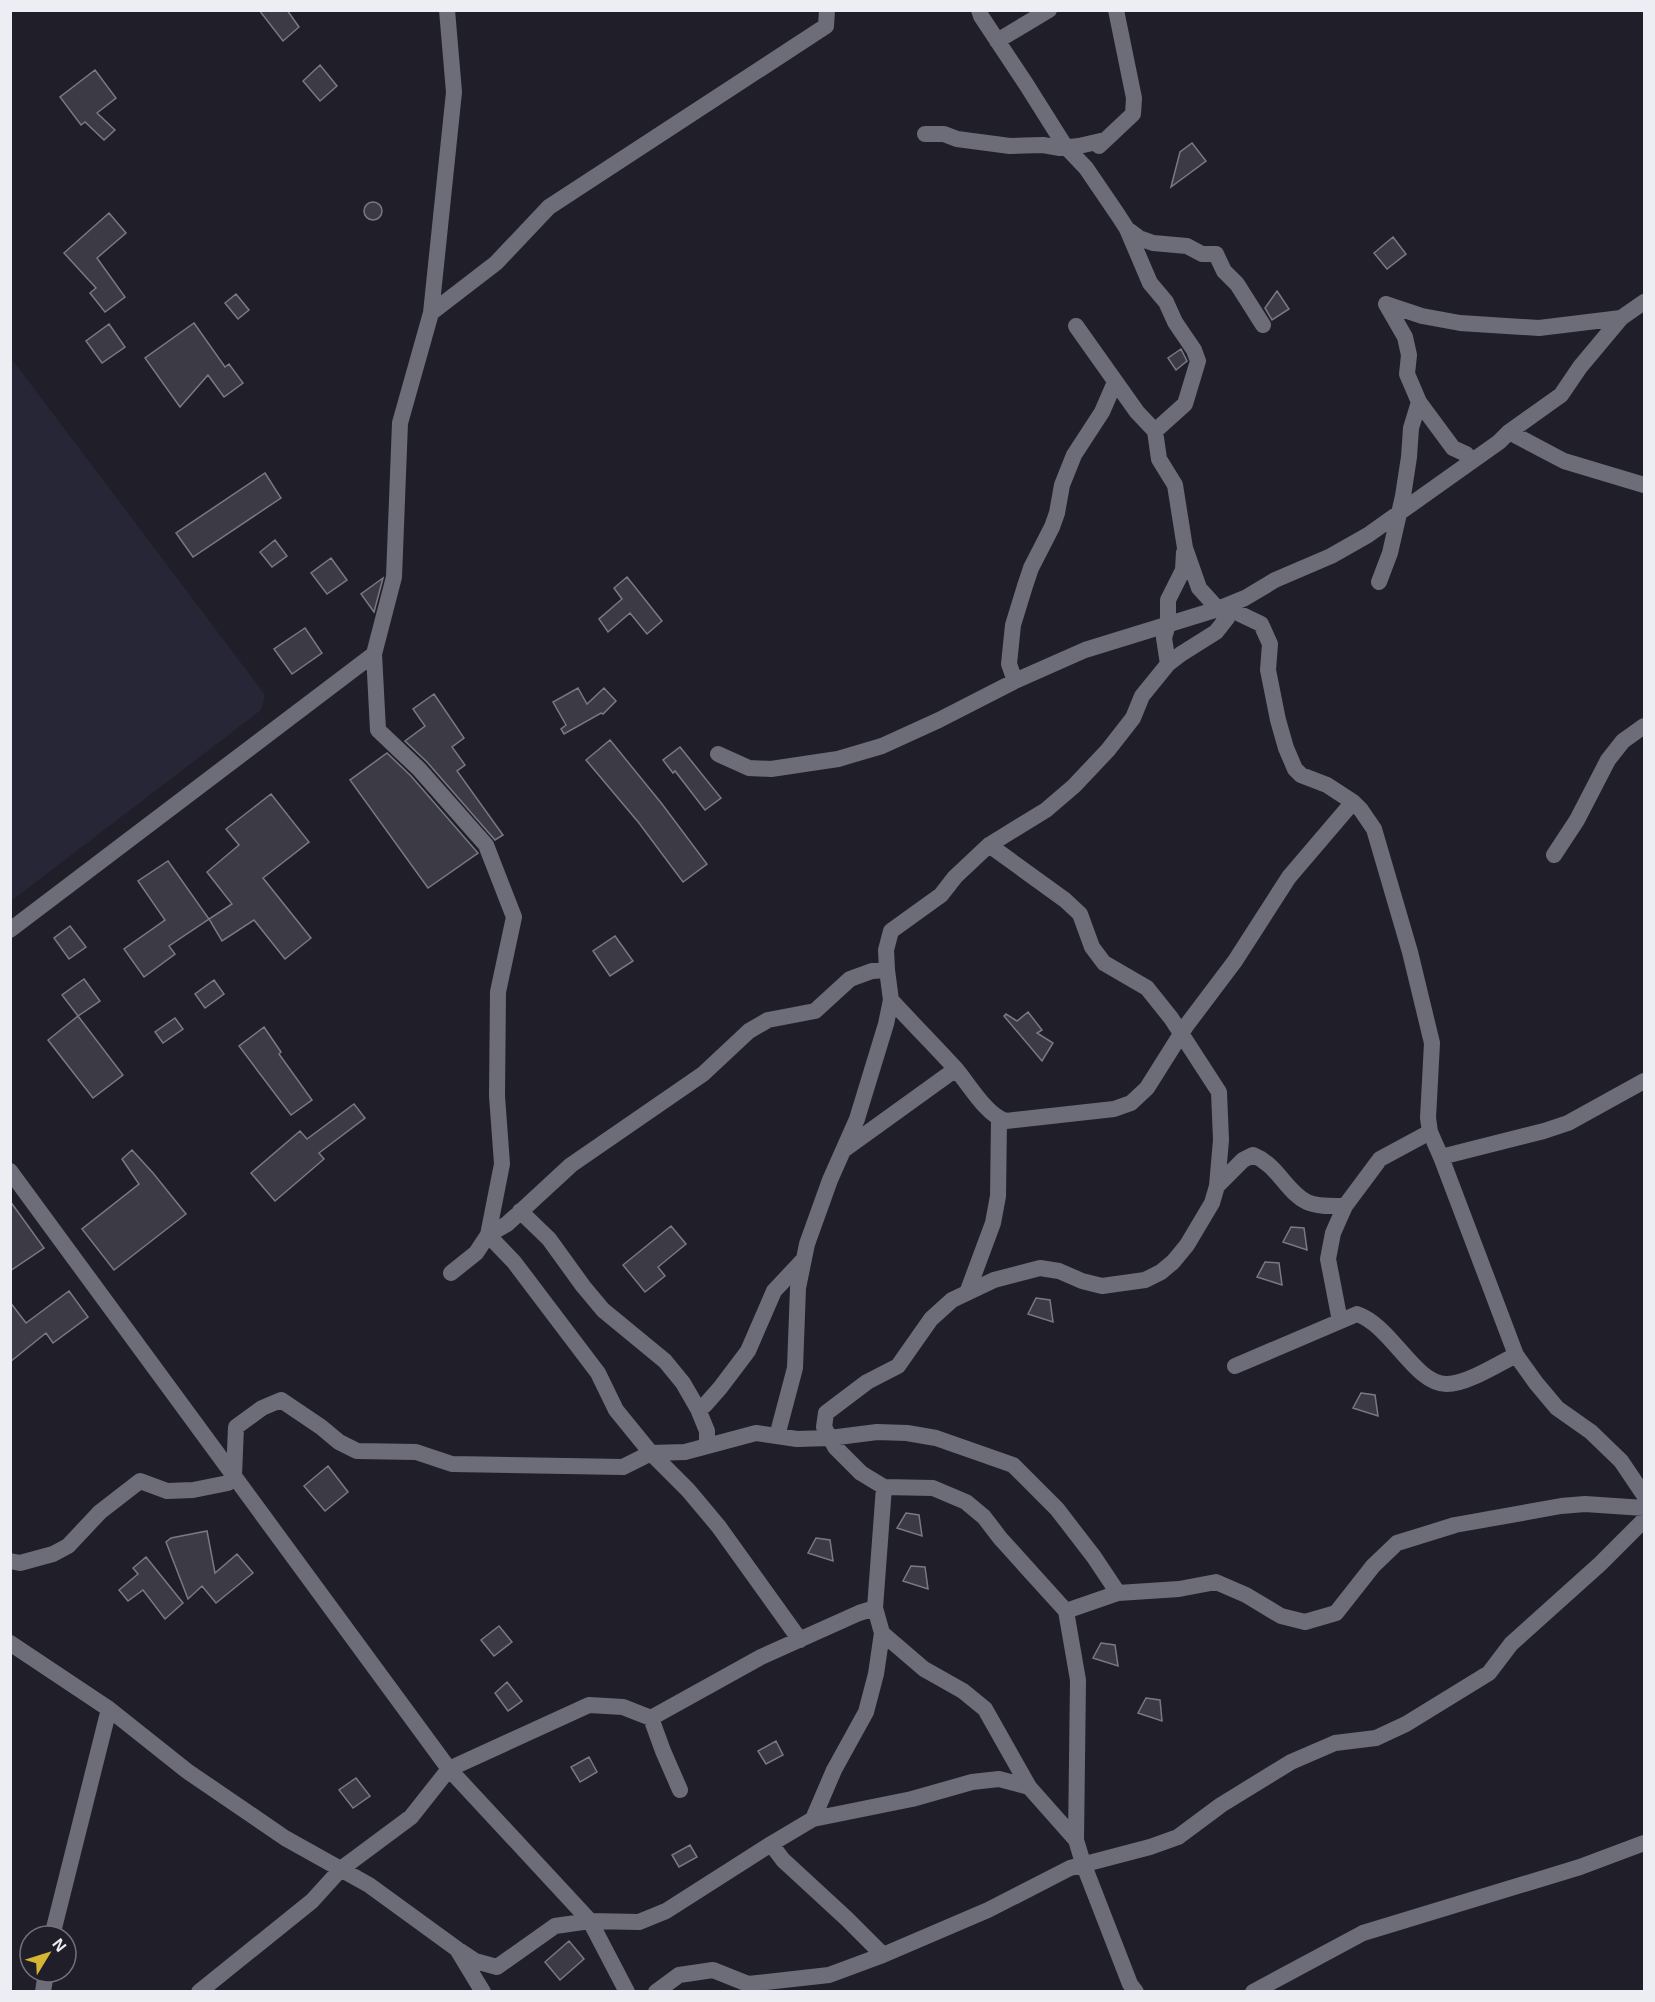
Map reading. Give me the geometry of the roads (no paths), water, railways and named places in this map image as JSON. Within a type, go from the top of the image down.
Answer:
[{"type":"street","points":[[447,10],[454,92],[431,313],[400,423],[394,577],[374,654],[378,730],[419,770],[486,845],[514,917],[498,992],[497,1096],[502,1164],[488,1235],[476,1253],[451,1273]]},
{"type":"street","points":[[431,313],[496,263],[549,207],[826,26],[827,10]]},
{"type":"street","points":[[980,10],[981,16],[1065,146],[1086,168],[1127,229],[1150,283],[1166,302],[1175,322],[1194,350],[1198,362],[1185,404],[1155,431]]},
{"type":"street","points":[[997,41],[1049,10]]},
{"type":"street","points":[[1086,168],[1088,161],[1105,140],[1133,114],[1134,98],[1116,10]]},
{"type":"street","points":[[925,134],[944,134],[957,139],[991,145],[1079,146],[1105,140]]},
{"type":"street","points":[[1127,229],[1139,238],[1153,243],[1187,246],[1202,254],[1216,254],[1224,270],[1237,284],[1263,326]]},
{"type":"street","points":[[717,754],[749,768],[771,770],[838,759],[882,746],[1085,650],[1218,609],[1245,598],[1275,580],[1339,552],[1398,514],[1499,442],[1509,432],[1561,395],[1580,367],[1621,318],[1644,302]]},
{"type":"street","points":[[1472,462],[1466,454],[1453,448],[1419,402],[1407,374],[1409,355],[1405,336],[1386,304],[1422,316],[1460,323],[1539,328],[1621,318]]},
{"type":"street","points":[[777,1436],[795,1368],[798,1288],[804,1259],[830,1180],[857,1119],[891,1000],[886,950],[891,931],[941,895],[955,877],[989,845],[1059,800],[1086,774],[1133,718],[1142,696],[1168,664],[1216,632],[1227,618],[1199,588],[1185,548],[1175,485],[1159,459],[1155,431],[1137,412],[1076,326]]},
{"type":"street","points":[[1016,681],[1009,664],[1013,625],[1021,598],[1031,568],[1058,513],[1062,485],[1074,455],[1102,412],[1115,382]]},
{"type":"street","points":[[1379,582],[1389,553],[1407,475],[1411,428],[1419,402]]},
{"type":"street","points":[[1509,432],[1564,461],[1644,485]]},
{"type":"street","points":[[1168,664],[1164,638],[1168,624],[1168,600],[1183,570],[1185,548]]},
{"type":"street","points":[[1218,609],[1238,613],[1261,624],[1270,644],[1268,670],[1275,710],[1295,769],[1301,775],[1327,785],[1353,802],[1374,829],[1410,952],[1432,1043],[1432,1074],[1428,1093],[1430,1132],[1442,1157],[1516,1355],[1557,1408],[1591,1432],[1621,1461],[1644,1495]]},
{"type":"street","points":[[10,930],[374,654]]},
{"type":"street","points":[[1554,855],[1577,820],[1608,760],[1623,741],[1644,726]]},
{"type":"street","points":[[891,1000],[999,1119],[1006,1121],[1114,1109],[1131,1103],[1147,1088],[1209,993],[1235,961],[1288,877],[1353,802]]},
{"type":"street","points":[[989,845],[1065,900],[1080,914],[1092,947],[1104,963],[1148,988],[1171,1018],[1219,1092],[1221,1140],[1217,1186],[1212,1203],[1187,1245],[1161,1272],[1145,1280],[1102,1286],[1082,1281],[1059,1271],[1040,1268],[994,1280],[952,1300],[932,1319],[898,1366],[867,1382],[826,1413],[824,1427],[841,1454],[861,1473],[884,1487],[933,1488],[966,1502],[984,1517],[1066,1611],[1078,1680],[1076,1839],[1083,1863],[1130,1984],[1136,1992]]},
{"type":"street","points":[[488,1235],[507,1224],[571,1165],[703,1074],[749,1031],[768,1020],[815,1011],[845,982],[872,971],[887,970]]},
{"type":"street","points":[[844,1150],[956,1069]]},
{"type":"street","points":[[1442,1157],[1569,1123],[1644,1081]]},
{"type":"street","points":[[967,1293],[993,1223],[998,1196],[999,1119]]},
{"type":"street","points":[[1340,1321],[1328,1258],[1333,1233],[1345,1206],[1380,1159],[1430,1132]]},
{"type":"street","points":[[1217,1186],[1243,1160],[1253,1155],[1265,1160],[1305,1201],[1314,1205],[1345,1206]]},
{"type":"street","points":[[10,1171],[449,1769],[590,1921],[627,1992]]},
{"type":"street","points":[[520,1211],[549,1239],[603,1310],[665,1361],[683,1383],[707,1431],[707,1445]]},
{"type":"street","points":[[488,1235],[514,1262],[598,1373],[616,1410],[651,1453],[688,1490],[719,1527],[801,1640]]},
{"type":"street","points":[[698,1409],[705,1405],[737,1366],[755,1338],[774,1292],[804,1259]]},
{"type":"street","points":[[1235,1366],[1357,1314],[1376,1323],[1421,1374],[1436,1382],[1447,1384],[1465,1380],[1516,1355]]},
{"type":"street","points":[[10,1561],[20,1563],[53,1554],[68,1546],[100,1512],[140,1480],[166,1491],[193,1490],[228,1483],[234,1475],[236,1427],[262,1408],[281,1400],[339,1442],[357,1451],[416,1452],[452,1464],[623,1467],[651,1453],[685,1452],[756,1433],[797,1439],[830,1438],[877,1432],[908,1433],[956,1444],[1013,1465],[1056,1509],[1094,1557],[1118,1593]]},
{"type":"street","points":[[813,1820],[834,1770],[866,1712],[876,1674],[882,1633],[875,1608],[884,1487]]},
{"type":"street","points":[[1066,1611],[1118,1593],[1179,1589],[1216,1582],[1246,1595],[1281,1616],[1305,1622],[1336,1613],[1372,1566],[1397,1543],[1455,1525],[1561,1506],[1585,1504],[1644,1508]]},
{"type":"street","points":[[656,1992],[679,1975],[713,1970],[748,1984],[829,1975],[883,1955],[988,1910],[1052,1876],[1083,1863],[1150,1847],[1178,1837],[1221,1805],[1291,1762],[1335,1743],[1376,1738],[1406,1724],[1490,1673],[1511,1644],[1600,1564],[1644,1520]]},
{"type":"street","points":[[651,1718],[761,1657],[875,1608]]},
{"type":"street","points":[[882,1633],[924,1669],[963,1691],[985,1710],[1029,1787],[1076,1839]]},
{"type":"street","points":[[10,1643],[109,1709],[197,1778],[285,1838],[369,1885],[475,1961],[498,1967],[555,1926],[590,1921],[639,1922],[666,1911],[813,1820],[912,1799],[972,1782],[999,1779],[1029,1787]]},
{"type":"street","points":[[199,1992],[312,1901],[341,1869],[411,1817],[449,1769],[589,1705],[623,1707],[651,1718],[680,1790]]},
{"type":"street","points":[[55,1924],[109,1709]]},
{"type":"street","points":[[1253,1992],[1363,1933],[1580,1867],[1644,1843]]},
{"type":"street","points":[[771,1844],[783,1860],[848,1919],[883,1955]]},
{"type":"street","points":[[457,1949],[483,1992]]}]
